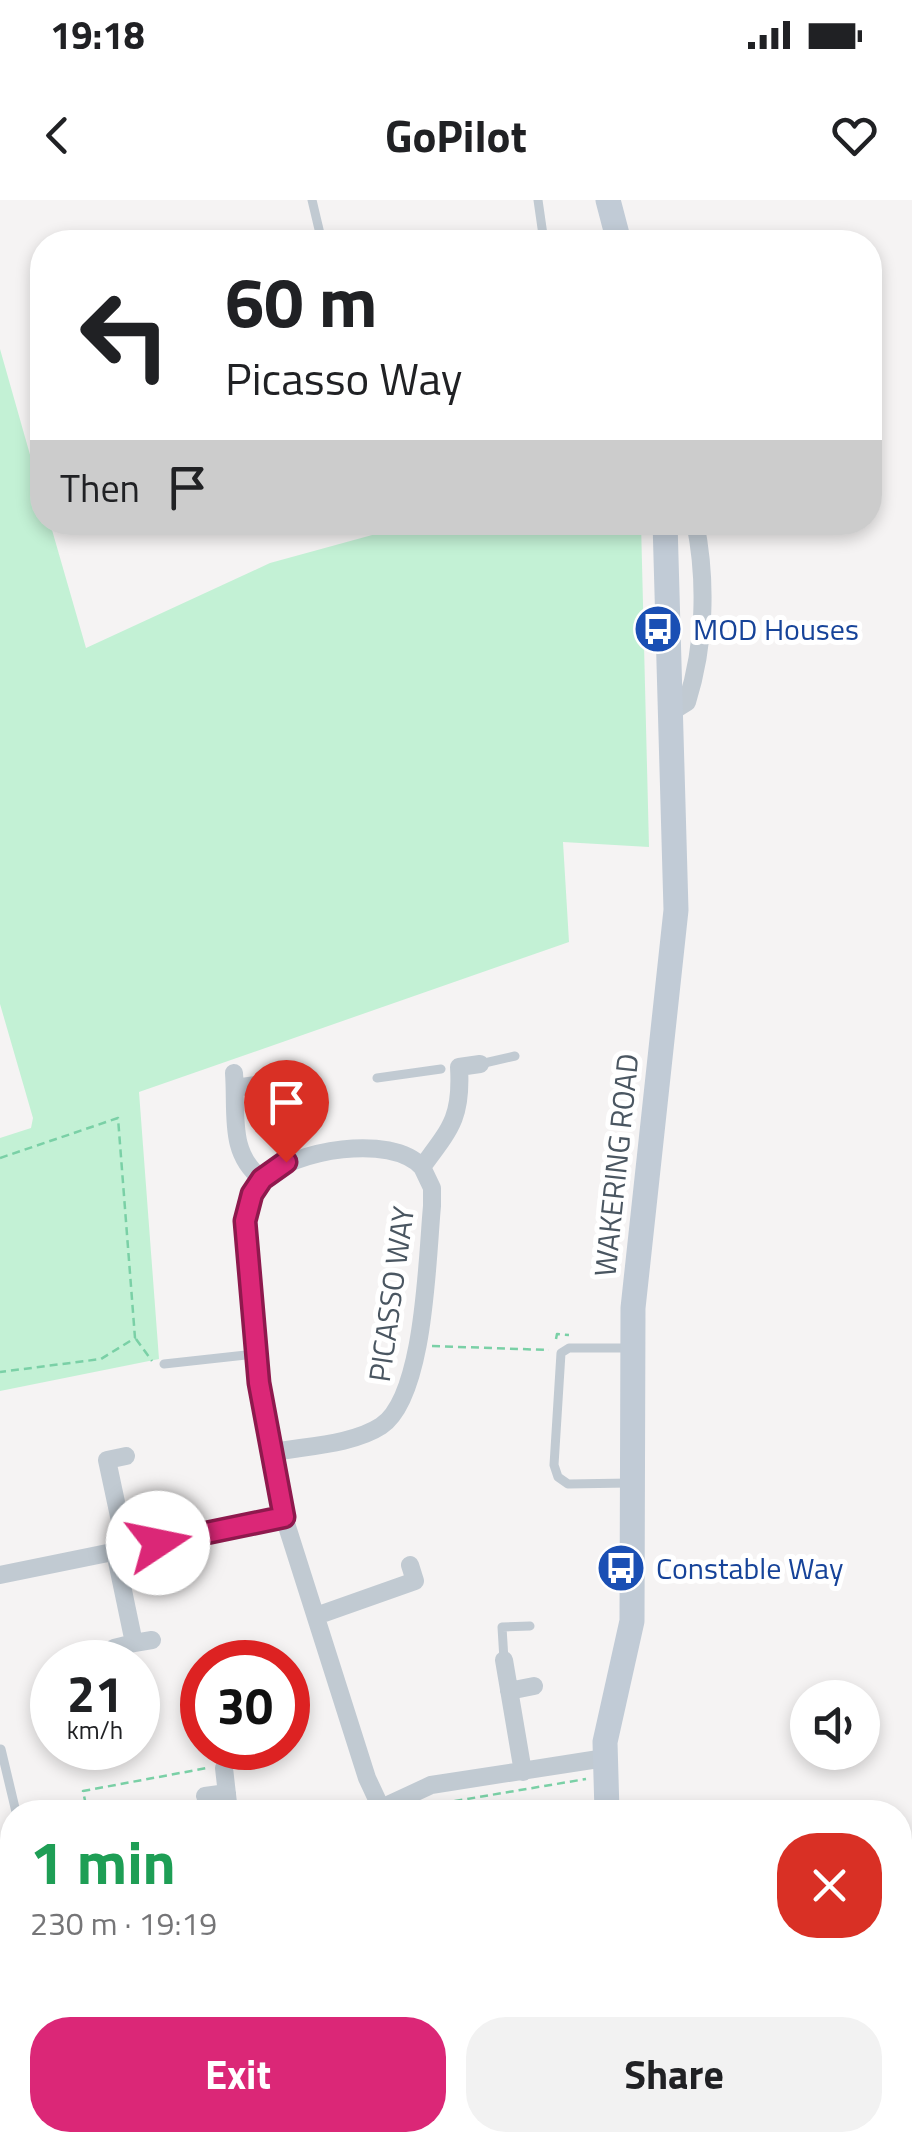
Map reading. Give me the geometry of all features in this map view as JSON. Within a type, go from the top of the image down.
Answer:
[{"type":"street","points":[[608,200],[610,230]]},
{"type":"street","name":"WAKERING ROAD","points":[[604,1800],[596,1760],[632,1621],[632,1348],[638,1255],[676,910],[665,535]]},
{"type":"street","points":[[671,712],[687,702],[700,651],[701,572],[697,535]]},
{"type":"street","points":[[450,1068],[480,1064]]},
{"type":"street","name":"PICASSO WAY","points":[[422,1167],[455,1123],[462,1104],[450,1068]]},
{"type":"street","points":[[256,1085],[234,1081],[238,1152],[245,1166],[262,1179],[252,1194],[245,1221],[256,1354],[270,1453],[284,1517],[374,1800]]},
{"type":"street","name":"PICASSO WAY","points":[[262,1179],[286,1162],[374,1147],[407,1154],[422,1167],[432,1188],[406,1396],[382,1426],[364,1434],[270,1453]]},
{"type":"street","points":[[108,1460],[121,1550],[143,1640]]},
{"type":"street","points":[[0,1575],[284,1517]]},
{"type":"street","points":[[316,1616],[415,1582]]},
{"type":"street","points":[[504,1660],[523,1772]]},
{"type":"street","points":[[510,1692],[534,1686]]},
{"type":"street","points":[[399,1800],[431,1785],[596,1760]]},
{"type":"street","points":[[224,1770],[228,1800]]},
{"type":"street","points":[[204,1796],[227,1793]]},
{"type":"lane","points":[[312,200],[319,230]]},
{"type":"lane","points":[[538,200],[542,230]]},
{"type":"lane","points":[[480,1064],[515,1056]]},
{"type":"lane","points":[[377,1078],[450,1068]]},
{"type":"lane","points":[[632,1348],[569,1348],[561,1353],[554,1465],[558,1477],[568,1484],[634,1482]]},
{"type":"lane","points":[[164,1364],[256,1354]]},
{"type":"lane","points":[[504,1660],[502,1627],[530,1626]]},
{"type":"lane","points":[[0,1749],[13,1800]]},
{"type":"path","points":[[0,1158],[118,1118],[135,1338],[154,1364],[164,1364]]},
{"type":"path","points":[[415,1346],[555,1350],[557,1334],[576,1336]]},
{"type":"path","points":[[0,1372],[101,1359],[135,1338]]},
{"type":"path","points":[[482,1800],[586,1780],[596,1760]]},
{"type":"path","points":[[85,1800],[83,1792],[202,1770]]},
{"type":"green space","points":[[0,349],[30,455],[30,535],[53,535],[86,648],[270,563],[372,535],[641,535],[649,847],[563,842],[569,942],[139,1092],[159,1359],[0,1391],[0,1138],[31,1128],[33,1118],[0,1004]]},
{"type":"place","name":"MOD Houses","points":[[658,629]]},
{"type":"place","name":"Constable Way","points":[[621,1568]]},
{"type":"route","points":[[158,1543],[284,1517],[259,1383],[245,1221],[252,1194],[262,1179],[286,1162]]}]
